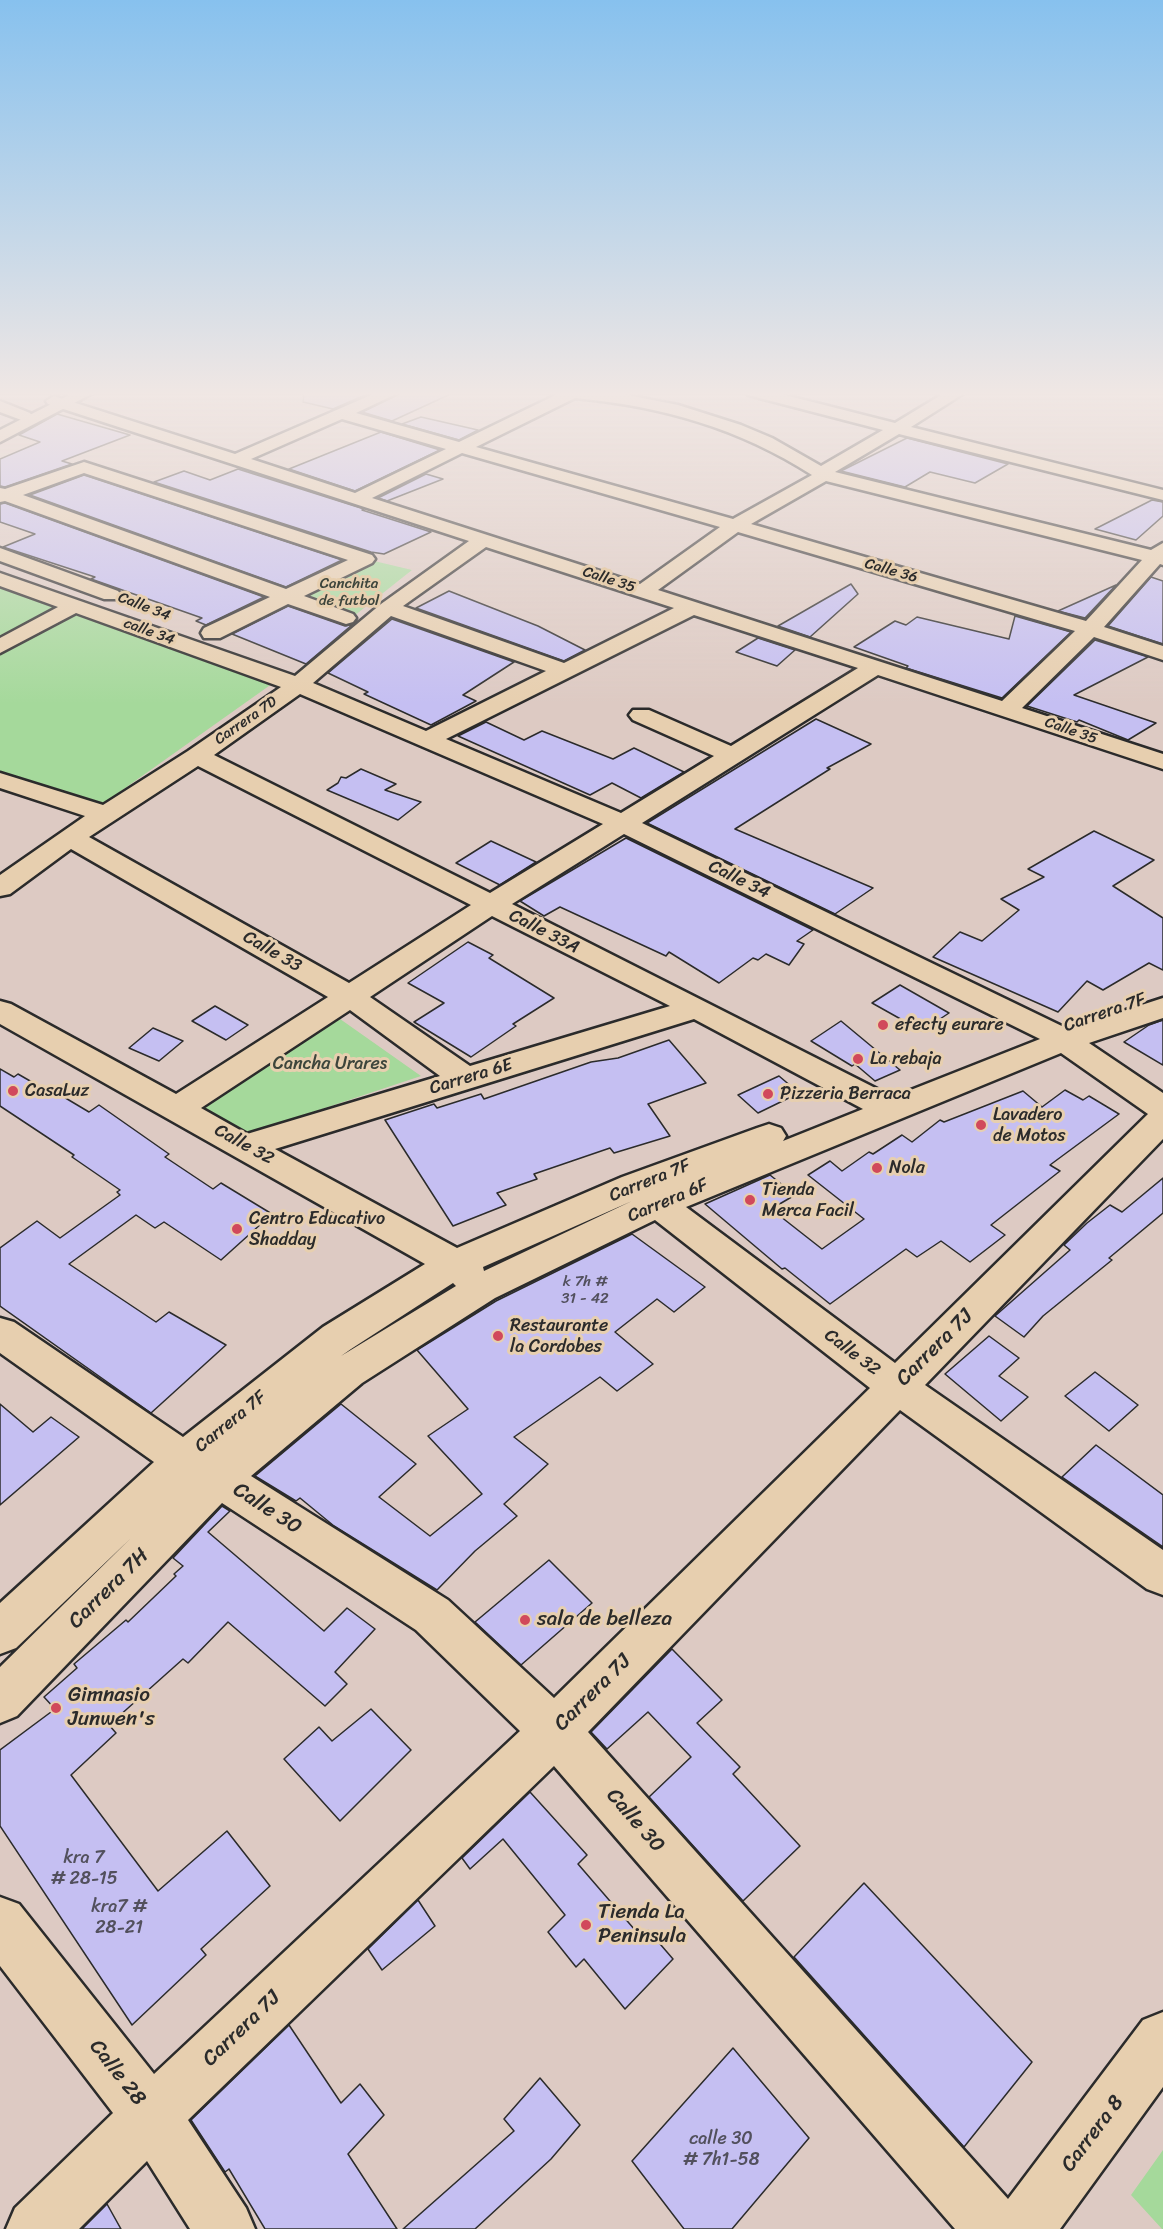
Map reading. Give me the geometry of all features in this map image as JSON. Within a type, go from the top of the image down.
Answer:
[{"type":"street","points":[[5,496],[346,618]]},
{"type":"street","points":[[171,496],[364,559],[213,633]]},
{"type":"street","name":"Calle 35","points":[[352,496],[1163,762]]},
{"type":"street","points":[[358,498],[362,496]]},
{"type":"street","name":"Calle 36","points":[[633,496],[1090,629],[1163,653]]},
{"type":"street","points":[[644,591],[735,525],[787,496]]},
{"type":"street","points":[[912,496],[1160,555]]},
{"type":"street","name":"Carrera 7D","points":[[0,888],[70,837],[197,756],[298,685],[388,608],[483,540]]},
{"type":"street","name":"Calle 34","points":[[0,554],[134,604]]},
{"type":"street","points":[[1006,710],[1090,629],[1160,555]]},
{"type":"street","name":"calle 34","points":[[0,579],[298,685]]},
{"type":"street","points":[[0,646],[74,606]]},
{"type":"street","points":[[426,740],[693,607]]},
{"type":"street","points":[[388,608],[563,670]]},
{"type":"street","name":"Calle 34","points":[[190,625],[234,640]]},
{"type":"street","points":[[177,1109],[351,998],[490,905],[876,667]]},
{"type":"street","name":"Calle 34","points":[[298,685],[622,823],[1059,1036],[1163,1109]]},
{"type":"street","points":[[641,716],[732,755]]},
{"type":"street","name":"Calle 33A","points":[[197,756],[697,1008],[880,1104]]},
{"type":"street","points":[[0,780],[105,814]]},
{"type":"street","name":"Calle 33","points":[[70,837],[351,998],[466,1079]]},
{"type":"street","name":"Carrera 7F","points":[[1059,1036],[1163,993]]},
{"type":"street","name":"Carrera 6E","points":[[246,1146],[697,1008]]},
{"type":"street","name":"Carrera 6F","points":[[201,1469],[348,1372],[482,1288],[646,1195],[1059,1036],[1163,1008]]},
{"type":"street","name":"Calle 32","points":[[0,1011],[455,1264],[482,1288]]},
{"type":"street","name":"Carrera 7J","points":[[36,2229],[151,2116],[555,1731],[1163,1119]]},
{"type":"street","name":"Carrera 7F","points":[[201,1469],[337,1338],[455,1264],[646,1195]]},
{"type":"street","name":"Calle 32","points":[[646,1195],[896,1386],[1163,1575]]},
{"type":"street","name":"Calle 30","points":[[0,1333],[201,1469],[432,1615],[555,1731],[995,2229]]},
{"type":"street","points":[[0,1634],[201,1469]]},
{"type":"street","name":"Carrera 7H","points":[[0,1700],[201,1469]]},
{"type":"street","name":"Calle 28","points":[[0,1923],[151,2116],[225,2229]]},
{"type":"street","name":"Carrera 8","points":[[1023,2229],[1163,2040]]},
{"type":"green space","name":"Canchita de futbol","points":[[370,560],[412,570],[354,616],[296,596]]},
{"type":"green space","points":[[0,572],[283,676],[104,803],[0,771]]},
{"type":"green space","name":"Cancha Urares","points":[[333,1014],[421,1076],[241,1136],[191,1103]]},
{"type":"green space","points":[[1163,2150],[1163,2229],[1162,2229],[1131,2195]]},
{"type":"building","points":[[33,496],[148,496],[342,560],[286,587]]},
{"type":"building","points":[[197,496],[323,496],[431,532],[384,554],[371,552]]},
{"type":"building","points":[[382,496],[400,496],[387,501],[378,498]]},
{"type":"building","points":[[1152,500],[1163,502],[1163,516],[1136,540],[1095,529]]},
{"type":"building","points":[[5,503],[264,597],[206,625],[196,621],[202,618],[91,579],[95,577],[3,547],[35,534],[0,522],[0,504]]},
{"type":"building","points":[[1151,577],[1163,581],[1163,644],[1108,626]]},
{"type":"building","points":[[851,584],[858,594],[810,637],[778,626]]},
{"type":"building","points":[[1116,585],[1085,618],[1058,611]]},
{"type":"building","points":[[449,591],[538,626],[585,650],[564,661],[416,608]]},
{"type":"building","points":[[288,606],[345,626],[353,624],[306,664],[232,634]]},
{"type":"building","points":[[1015,616],[1071,632],[1002,698],[906,668],[908,666],[854,647],[895,621],[906,625],[917,617],[1009,639]]},
{"type":"building","points":[[392,619],[514,662],[463,695],[476,701],[431,725],[364,694],[368,692],[328,673]]},
{"type":"building","points":[[758,638],[795,650],[777,666],[736,652]]},
{"type":"building","points":[[1095,640],[1148,657],[1074,695],[1156,723],[1128,740],[1079,720],[1077,722],[1027,706]]},
{"type":"building","points":[[816,719],[871,744],[827,768],[830,769],[735,829],[873,888],[835,914],[647,823]]},
{"type":"building","points":[[486,722],[524,740],[542,731],[613,759],[634,748],[684,772],[641,798],[612,783],[590,795],[458,736]]},
{"type":"building","points":[[361,769],[396,784],[385,790],[421,802],[398,820],[327,790],[338,783],[341,777],[346,778]]},
{"type":"building","points":[[1094,831],[1154,860],[1113,886],[1163,918],[1163,970],[1149,963],[1103,990],[1087,981],[1058,1012],[933,957],[960,932],[982,941],[1019,910],[1001,899],[1044,877],[1028,869]]},
{"type":"building","points":[[626,838],[813,930],[797,941],[804,944],[789,965],[766,954],[758,960],[753,958],[719,983],[669,952],[666,956],[560,907],[544,916],[520,901]]},
{"type":"building","points":[[491,841],[536,862],[500,885],[456,863]]},
{"type":"building","points":[[468,942],[493,955],[489,958],[554,998],[513,1024],[516,1026],[471,1057],[414,1022],[444,1003],[408,983]]},
{"type":"building","points":[[900,985],[949,1013],[922,1031],[872,1003]]},
{"type":"building","points":[[215,1006],[248,1025],[226,1040],[192,1021]]},
{"type":"building","points":[[1163,1020],[1163,1065],[1124,1042],[1149,1025]]},
{"type":"building","points":[[841,1021],[900,1070],[875,1081],[855,1064],[852,1066],[811,1041]]},
{"type":"building","points":[[153,1028],[183,1041],[159,1061],[129,1048]]},
{"type":"building","points":[[669,1040],[706,1083],[648,1104],[670,1136],[614,1153],[610,1148],[534,1174],[537,1179],[497,1193],[506,1205],[453,1226],[385,1120],[434,1104],[437,1108],[481,1094],[484,1099],[591,1062],[618,1058]]},
{"type":"building","points":[[0,1069],[14,1077],[18,1074],[44,1089],[47,1087],[89,1112],[99,1105],[169,1154],[165,1157],[213,1189],[221,1183],[272,1214],[221,1260],[164,1222],[155,1228],[136,1215],[69,1264],[156,1322],[169,1312],[226,1345],[151,1413],[0,1306],[0,1248],[37,1221],[60,1238],[120,1195],[117,1192],[120,1190],[72,1157],[74,1155],[0,1106]]},
{"type":"building","name":"Pizzeria Berraca","points":[[779,1076],[799,1093],[758,1113],[738,1095]]},
{"type":"building","points":[[1065,1090],[1083,1100],[1089,1096],[1119,1114],[1050,1165],[1060,1171],[991,1225],[1005,1235],[970,1262],[941,1241],[917,1257],[906,1249],[830,1304],[785,1268],[782,1269],[705,1204],[770,1175],[795,1195],[771,1209],[822,1249],[864,1219],[808,1175],[830,1161],[842,1171],[869,1152],[873,1154],[902,1135],[912,1142],[940,1120],[944,1122],[1023,1091],[1042,1107]]},
{"type":"building","points":[[1163,1178],[1163,1213],[1109,1258],[1112,1260],[1043,1316],[1024,1337],[995,1316],[1070,1250],[1064,1245],[1087,1223],[1110,1205],[1122,1212]]},
{"type":"building","points":[[632,1234],[705,1287],[674,1312],[657,1299],[615,1332],[653,1364],[617,1391],[600,1377],[514,1437],[548,1464],[504,1504],[517,1516],[475,1551],[437,1590],[334,1526],[300,1498],[296,1501],[255,1476],[341,1404],[416,1464],[379,1497],[430,1536],[482,1494],[428,1436],[468,1409],[417,1350],[496,1301]]},
{"type":"building","points":[[989,1336],[1019,1358],[999,1376],[1028,1397],[1001,1421],[945,1374]]},
{"type":"building","points":[[1095,1372],[1138,1405],[1109,1431],[1065,1396]]},
{"type":"building","points":[[0,1404],[33,1432],[51,1417],[79,1437],[0,1505]]},
{"type":"building","points":[[1096,1445],[1163,1495],[1163,1547],[1062,1477]]},
{"type":"building","points":[[222,1506],[230,1511],[208,1532],[324,1631],[347,1608],[375,1629],[335,1672],[347,1684],[325,1706],[228,1622],[188,1663],[183,1659],[109,1725],[116,1733],[71,1775],[158,1891],[227,1831],[270,1886],[201,1949],[206,1955],[132,2025],[0,1826],[0,1750],[55,1709],[44,1697],[77,1668],[74,1664],[126,1620],[128,1622],[176,1576],[174,1574],[183,1566],[173,1558]]},
{"type":"building","name":"sala de belleza","points":[[549,1560],[592,1603],[521,1665],[475,1622]]},
{"type":"building","points":[[672,1649],[722,1700],[697,1723],[740,1767],[733,1774],[800,1846],[743,1901],[649,1797],[691,1757],[648,1712],[607,1749],[591,1732]]},
{"type":"building","points":[[371,1709],[411,1750],[340,1821],[284,1759],[319,1727],[332,1741]]},
{"type":"building","points":[[530,1792],[587,1855],[578,1864],[641,1937],[648,1930],[673,1959],[625,2009],[584,1959],[576,1967],[548,1932],[565,1915],[503,1839],[470,1869],[462,1858]]},
{"type":"building","points":[[864,1883],[1032,2062],[964,2147],[794,1957]]},
{"type":"building","points":[[418,1900],[435,1926],[382,1970],[368,1949]]},
{"type":"building","points":[[289,2025],[341,2103],[360,2084],[384,2115],[348,2154],[397,2229],[265,2229],[229,2169],[225,2172],[191,2120]]},
{"type":"building","points":[[733,2048],[809,2138],[732,2229],[684,2229],[632,2161]]},
{"type":"building","points":[[540,2078],[580,2125],[551,2159],[475,2229],[403,2229],[514,2131],[504,2119]]},
{"type":"building","points":[[107,2204],[121,2229],[82,2229]]},
{"type":"place","name":"efecty eurare","points":[[883,1025]]},
{"type":"place","name":"La rebaja","points":[[858,1059]]},
{"type":"place","name":"CasaLuz","points":[[13,1091]]},
{"type":"place","name":"Pizzeria Berraca","points":[[768,1094]]},
{"type":"place","name":"Lavadero de Motos","points":[[981,1125]]},
{"type":"place","name":"Nola","points":[[877,1168]]},
{"type":"place","name":"Tienda Merca Facil","points":[[750,1200]]},
{"type":"place","name":"Centro Educativo Shadday","points":[[237,1229]]},
{"type":"place","name":"Restaurante la Cordobes","points":[[498,1336]]},
{"type":"place","name":"sala de belleza","points":[[525,1620]]},
{"type":"place","name":"Gimnasio Junwen's","points":[[56,1708]]},
{"type":"place","name":"Tienda La Peninsula","points":[[586,1925]]}]
